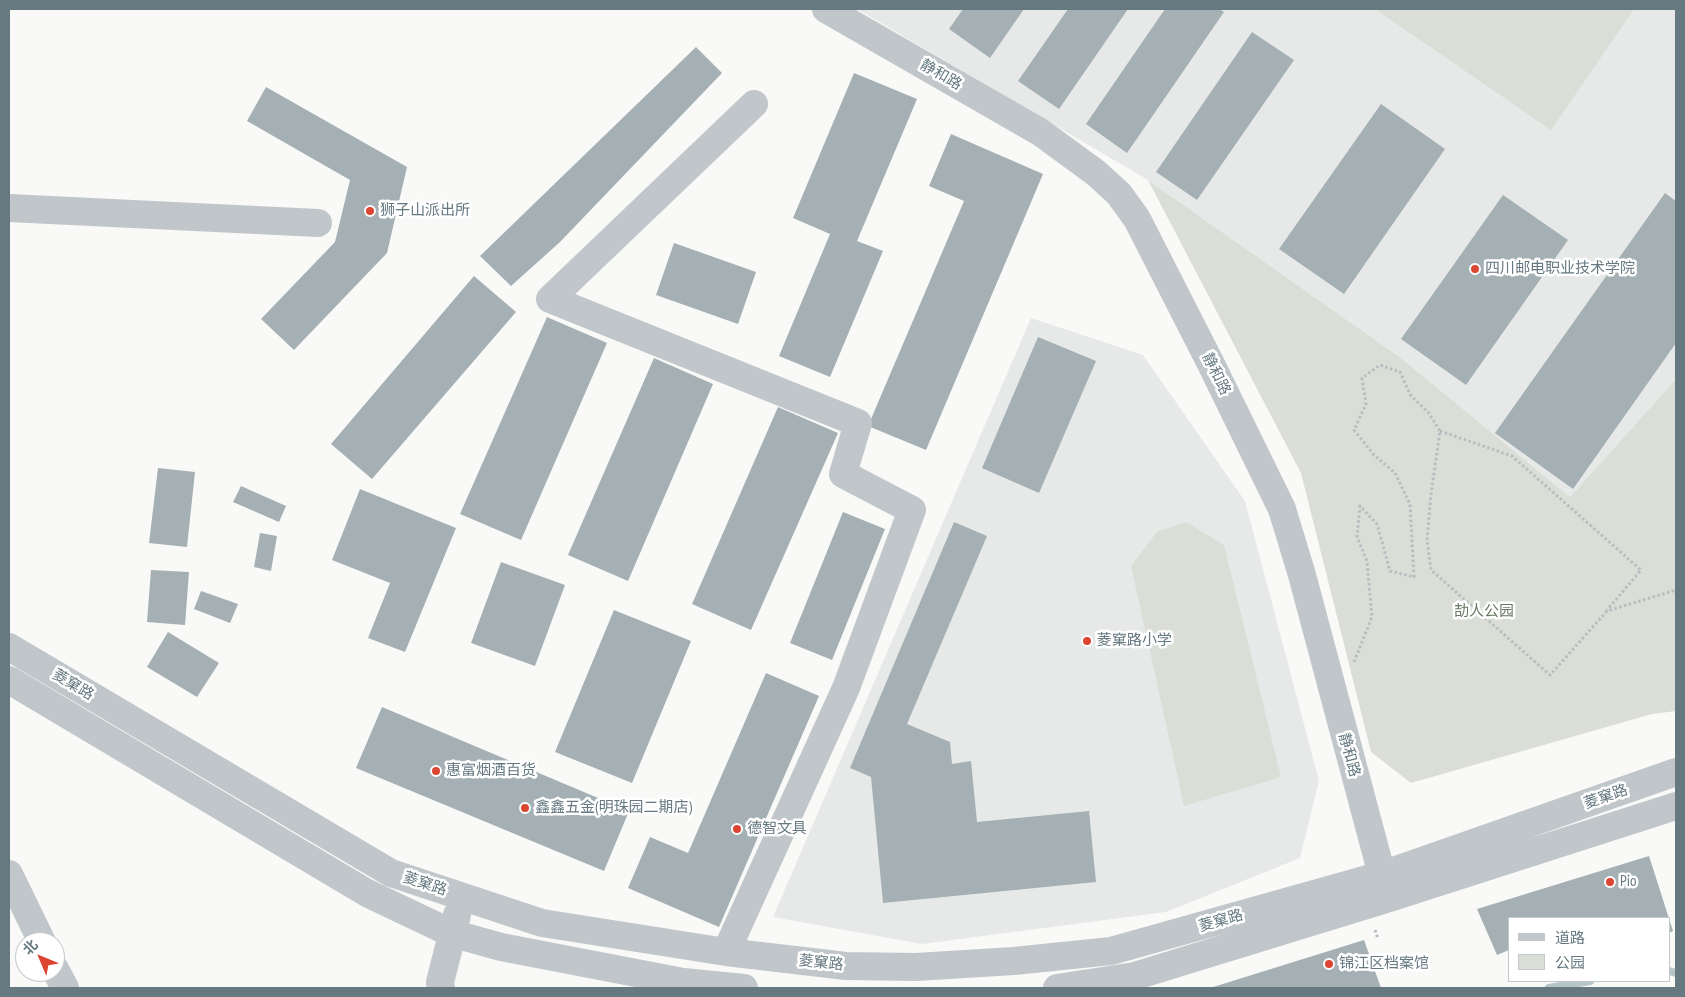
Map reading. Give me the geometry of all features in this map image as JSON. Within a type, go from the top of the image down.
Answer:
[{"type":"street","name":"静和路","points":[[826,9],[1040,132],[1096,173],[1119,194],[1137,219],[1212,364],[1282,509],[1302,575],[1385,887]]},
{"type":"street","points":[[726,952],[846,688],[912,510],[843,474],[858,423],[550,299],[754,104]]},
{"type":"street","points":[[9,208],[318,223]]},
{"type":"street","name":"菱窠路","points":[[9,648],[391,873],[542,924],[726,952],[846,966],[916,968],[1014,961],[1111,951],[1385,887],[1676,806]]},
{"type":"street","name":"菱窠路","points":[[9,680],[367,893],[451,933],[501,947],[683,982],[744,988]]},
{"type":"street","name":"菱窠路","points":[[1057,988],[1135,976],[1385,887],[1676,772]]},
{"type":"street","points":[[9,874],[37,932]]},
{"type":"street","points":[[441,988],[440,982],[451,933],[462,897]]},
{"type":"path","points":[[1335,701],[1362,645],[1372,617],[1367,562],[1357,537],[1360,506],[1377,524],[1390,571],[1414,577],[1410,504],[1395,473],[1374,455],[1354,430],[1366,404],[1362,378],[1380,365],[1400,372],[1411,396],[1428,412],[1440,431],[1512,456],[1641,570],[1550,675],[1431,570],[1427,540],[1440,431]]},
{"type":"path","points":[[1607,610],[1676,590]]},
{"type":"shaded area","name":"四川邮电职业技术学院","points":[[857,9],[1676,9],[1676,379],[1570,497],[1401,358],[1148,180]]},
{"type":"shaded area","name":"菱窠路小学","points":[[1031,318],[1143,355],[1245,501],[1319,781],[1300,858],[1166,912],[922,944],[773,917]]},
{"type":"green space","points":[[1375,9],[1634,9],[1551,130]]},
{"type":"green space","name":"劼人公园","points":[[1148,180],[1401,358],[1570,497],[1676,379],[1676,711],[1652,714],[1411,783],[1371,752],[1301,473]]},
{"type":"green space","points":[[1186,522],[1224,545],[1281,777],[1184,806],[1131,566],[1157,532]]},
{"type":"building","points":[[963,9],[1024,9],[990,58],[949,29]]},
{"type":"building","points":[[1068,9],[1128,9],[1059,109],[1018,81]]},
{"type":"building","points":[[1165,9],[1219,9],[1224,12],[1127,153],[1086,124]]},
{"type":"building","points":[[1252,32],[1294,60],[1197,200],[1156,172]]},
{"type":"building","points":[[696,47],[722,73],[560,242],[511,286],[480,256]]},
{"type":"building","points":[[854,73],[917,99],[857,241],[883,251],[830,377],[779,356],[830,234],[793,218]]},
{"type":"building","name":"狮子山派出所","points":[[266,87],[407,167],[387,253],[294,350],[261,319],[335,242],[350,180],[247,121]]},
{"type":"building","points":[[1381,104],[1445,149],[1344,294],[1279,249]]},
{"type":"building","points":[[951,134],[1043,174],[926,450],[868,426],[964,201],[929,186]]},
{"type":"building","points":[[1665,193],[1676,201],[1676,343],[1573,489],[1495,433]]},
{"type":"building","points":[[1503,195],[1568,240],[1466,385],[1401,339]]},
{"type":"building","points":[[674,243],[756,272],[738,324],[656,295]]},
{"type":"building","points":[[474,276],[516,312],[372,479],[331,444]]},
{"type":"building","points":[[547,317],[607,343],[521,540],[460,514]]},
{"type":"building","points":[[1038,337],[1096,361],[1039,493],[982,468]]},
{"type":"building","points":[[654,358],[713,384],[628,581],[568,555]]},
{"type":"building","points":[[778,407],[838,433],[751,630],[692,604]]},
{"type":"building","points":[[158,468],[195,472],[187,547],[149,543]]},
{"type":"building","points":[[241,486],[286,506],[279,522],[233,502]]},
{"type":"building","points":[[360,489],[456,528],[405,652],[368,638],[390,583],[332,560]]},
{"type":"building","points":[[843,512],[885,529],[832,660],[790,643]]},
{"type":"building","points":[[954,522],[987,536],[907,724],[950,742],[952,764],[971,761],[977,822],[1089,811],[1096,882],[883,903],[871,777],[850,768]]},
{"type":"building","points":[[260,533],[277,536],[271,571],[254,567]]},
{"type":"building","points":[[501,562],[565,585],[535,666],[471,643]]},
{"type":"building","points":[[151,570],[189,572],[185,625],[147,622]]},
{"type":"building","points":[[201,591],[238,604],[230,623],[194,609]]},
{"type":"building","points":[[614,610],[691,641],[632,783],[555,752]]},
{"type":"building","points":[[168,632],[219,663],[197,697],[147,667]]},
{"type":"building","points":[[766,673],[819,696],[719,927],[628,888],[650,837],[688,853]]},
{"type":"building","points":[[382,707],[629,811],[604,871],[356,768]]},
{"type":"building","name":"Pio","points":[[1649,856],[1669,917],[1508,917],[1508,950],[1497,955],[1477,909]]},
{"type":"building","points":[[1670,921],[1673,931],[1670,932]]},
{"type":"building","name":"锦江区档案馆","points":[[1364,940],[1381,988],[1210,988]]},
{"type":"waterway","points":[[1670,971],[1676,973]]},
{"type":"waterway","points":[[1549,988],[1584,982]]},
{"type":"place","name":"狮子山派出所","points":[[370,211]]},
{"type":"place","name":"四川邮电职业技术学院","points":[[1475,269]]},
{"type":"place","name":"菱窠路小学","points":[[1087,641]]},
{"type":"place","name":"惠富烟酒百货","points":[[436,771]]},
{"type":"place","name":"鑫鑫五金(明珠园二期店)","points":[[525,808]]},
{"type":"place","name":"德智文具","points":[[737,829]]},
{"type":"place","name":"Pio","points":[[1610,882]]},
{"type":"place","name":"锦江区档案馆","points":[[1329,964]]}]
